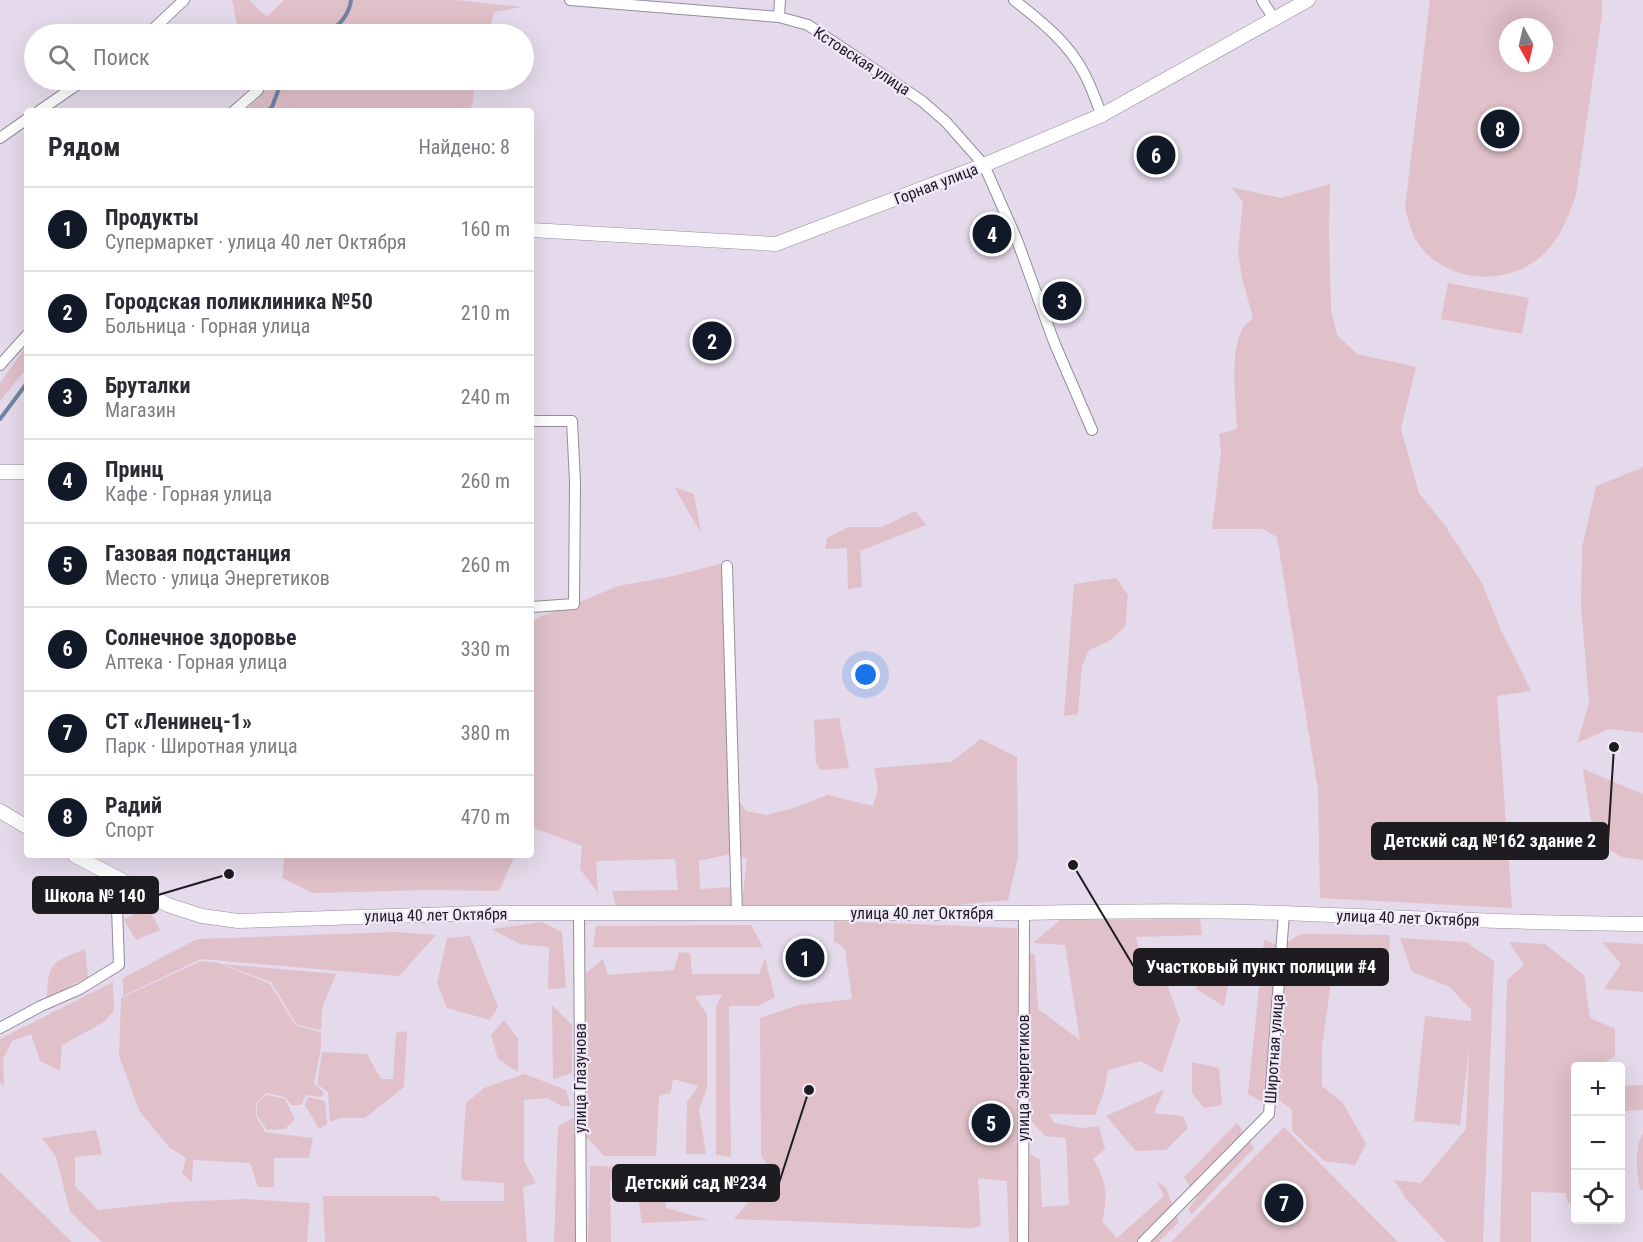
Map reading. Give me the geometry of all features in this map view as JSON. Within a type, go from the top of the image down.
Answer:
[{"type":"street","points":[[159,24],[184,0]]},
{"type":"street","name":"Кстовская улица","points":[[570,0],[779,17],[808,25],[922,101],[946,122],[984,165],[1017,240],[1054,342],[1092,430]]},
{"type":"street","points":[[779,17],[780,0]]},
{"type":"street","points":[[1014,0],[1043,22],[1066,45],[1085,75],[1102,115]]},
{"type":"street","points":[[1262,0],[1274,19]]},
{"type":"street","name":"Горная улица","points":[[534,230],[776,244],[984,165],[1102,115],[1308,0]]},
{"type":"street","points":[[43,108],[69,90]]},
{"type":"street","points":[[237,108],[258,90]]},
{"type":"street","points":[[0,138],[24,121]]},
{"type":"street","points":[[0,364],[24,338]]},
{"type":"street","points":[[534,421],[572,421],[575,482],[574,604],[534,607]]},
{"type":"street","points":[[0,472],[24,472]]},
{"type":"street","points":[[727,566],[737,914]]},
{"type":"street","points":[[0,811],[24,825]]},
{"type":"street","name":"улица 40 лет Октября","points":[[79,858],[168,905],[202,916],[238,921],[471,914],[1024,914],[1114,911],[1284,913],[1525,923],[1643,924]]},
{"type":"street","points":[[0,1028],[41,1006],[80,989],[120,965],[116,879]]},
{"type":"street","name":"Широтная улица","points":[[1143,1242],[1269,1114],[1284,913]]},
{"type":"street","name":"улица Глазунова","points":[[579,914],[581,1242]]},
{"type":"street","name":"улица Энергетиков","points":[[1023,1242],[1024,914]]},
{"type":"shaded area","points":[[232,0],[249,0],[267,17],[284,0],[456,0],[523,7],[494,12],[491,24],[237,24]]},
{"type":"shaded area","points":[[1430,0],[1602,0],[1602,15],[1576,195],[1562,229],[1552,245],[1539,258],[1511,273],[1495,276],[1464,274],[1435,261],[1419,245],[1405,208]]},
{"type":"shaded area","points":[[262,90],[474,90],[470,108],[248,108],[259,98]]},
{"type":"shaded area","points":[[1330,184],[1331,309],[1337,335],[1357,354],[1416,367],[1401,429],[1419,493],[1446,527],[1482,583],[1501,630],[1531,691],[1497,696],[1512,908],[1320,898],[1318,790],[1277,537],[1263,529],[1212,529],[1221,453],[1219,434],[1237,429],[1234,377],[1236,350],[1243,328],[1253,318],[1242,278],[1238,251],[1243,202],[1231,187],[1281,198]]},
{"type":"shaded area","points":[[1448,283],[1529,298],[1522,334],[1441,319]]},
{"type":"shaded area","points":[[24,349],[24,372],[0,401],[0,383]]},
{"type":"shaded area","points":[[1643,465],[1643,733],[1609,729],[1577,743],[1589,703],[1581,606],[1582,548],[1596,486],[1642,468]]},
{"type":"shaded area","points":[[674,487],[694,494],[701,533]]},
{"type":"shaded area","points":[[915,511],[926,525],[860,551],[862,587],[848,589],[847,548],[825,549],[827,538],[849,527],[882,527]]},
{"type":"shaded area","points":[[720,564],[730,571],[738,799],[746,811],[766,815],[828,795],[873,806],[878,789],[874,768],[951,762],[981,739],[1017,757],[1018,857],[1008,900],[957,905],[741,910],[747,859],[735,853],[699,861],[700,889],[730,887],[732,909],[617,910],[612,891],[678,890],[675,859],[596,861],[598,893],[580,869],[582,846],[534,828],[534,620],[618,586],[673,576]]},
{"type":"shaded area","points":[[1116,578],[1128,595],[1125,627],[1109,641],[1089,650],[1082,666],[1078,714],[1064,716],[1074,584]]},
{"type":"shaded area","points":[[839,718],[849,768],[821,770],[816,763],[814,720]]},
{"type":"shaded area","points":[[1583,769],[1643,794],[1643,860],[1622,857],[1594,841]]},
{"type":"shaded area","points":[[285,858],[514,858],[499,891],[313,893],[282,878]]},
{"type":"shaded area","points":[[142,909],[152,915],[160,930],[136,940],[124,920]]},
{"type":"shaded area","points":[[1200,919],[1202,935],[1136,937],[1142,968],[1166,982],[1180,1020],[1162,1073],[1140,1061],[1108,1070],[1104,1092],[1095,1115],[1049,1114],[1054,1123],[1082,1128],[1099,1126],[1105,1149],[1093,1159],[1101,1174],[1105,1189],[1102,1222],[1117,1238],[1164,1196],[1156,1181],[1166,1188],[1179,1222],[1159,1242],[1027,1242],[1030,1154],[1040,1160],[1042,1207],[1069,1205],[1066,1138],[1045,1136],[1027,1116],[1029,952],[1035,955],[1038,1009],[1080,1040],[1065,945],[1033,943],[1060,920]]},
{"type":"shaded area","points":[[834,921],[1017,928],[1018,1242],[1009,1242],[1007,1181],[978,1178],[981,1226],[971,1228],[734,1219],[773,1174],[761,1155],[760,1018],[799,1005],[852,999],[845,949],[834,941]]},
{"type":"shaded area","points":[[543,922],[562,932],[566,988],[548,989],[549,947],[520,944],[491,929]]},
{"type":"shaded area","points":[[751,925],[763,947],[593,947],[596,926]]},
{"type":"shaded area","points":[[396,932],[436,935],[399,976],[201,959],[123,996],[123,978],[197,939]]},
{"type":"shaded area","points":[[1301,934],[1390,935],[1386,985],[1331,981],[1322,1047],[1322,1086],[1343,1103],[1366,1144],[1355,1165],[1324,1161],[1292,1131],[1292,1110],[1275,1097],[1286,943]]},
{"type":"shaded area","points":[[470,936],[498,1007],[490,1020],[447,1008],[437,983],[447,938]]},
{"type":"shaded area","points":[[1400,938],[1466,942],[1494,961],[1483,1242],[1446,1242],[1407,1200],[1394,1180],[1421,1183],[1466,1129],[1469,1048],[1460,1125],[1414,1121],[1425,1016],[1471,1021],[1471,1010],[1450,987],[1412,972]]},
{"type":"shaded area","points":[[1264,940],[1277,945],[1265,1104],[1248,1094]]},
{"type":"shaded area","points":[[1509,942],[1545,944],[1584,975],[1590,1018],[1615,1029],[1615,1056],[1605,1062],[1571,1062],[1571,1205],[1565,1193],[1531,1192],[1531,1242],[1500,1242],[1507,980],[1524,965]]},
{"type":"shaded area","points":[[1602,942],[1643,944],[1643,992],[1604,989],[1621,964]]},
{"type":"shaded area","points":[[85,949],[88,977],[47,998],[49,977],[54,965],[65,957]]},
{"type":"shaded area","points":[[679,952],[690,953],[692,974],[759,974],[765,958],[775,997],[759,1006],[729,1006],[731,1157],[716,1155],[716,1007],[722,994],[695,996],[707,1015],[707,1088],[699,1109],[706,1154],[686,1154],[687,1102],[698,1086],[673,1079],[671,1093],[659,1096],[656,1156],[604,1156],[584,1134],[586,973],[603,959],[608,975],[674,970]]},
{"type":"shaded area","points":[[201,961],[219,963],[270,984],[296,1026],[321,1032],[321,1047],[314,1083],[324,1093],[321,1097],[306,1095],[301,1105],[292,1105],[285,1097],[267,1093],[256,1103],[256,1116],[265,1132],[313,1138],[309,1158],[274,1158],[274,1187],[258,1187],[250,1163],[193,1160],[192,1182],[182,1173],[186,1158],[170,1148],[140,1112],[119,1056],[121,998]]},
{"type":"shaded area","points":[[223,964],[336,974],[322,1008],[321,1030],[297,1025],[271,982]]},
{"type":"shaded area","points":[[1200,970],[1229,980],[1224,1006],[1196,989]]},
{"type":"shaded area","points":[[113,982],[114,1010],[104,1022],[62,1045],[60,1071],[40,1061],[31,1034],[12,1041],[3,1059],[4,1087],[0,1083],[0,1039]]},
{"type":"shaded area","points":[[552,1005],[572,1025],[572,1073],[553,1079]]},
{"type":"shaded area","points":[[504,1020],[518,1039],[518,1072],[498,1059],[491,1035]]},
{"type":"shaded area","points":[[407,1031],[404,1087],[365,1118],[340,1118],[330,1122],[328,1092],[317,1084],[322,1052],[367,1054],[381,1079],[393,1079],[396,1033]]},
{"type":"shaded area","points":[[1192,1062],[1219,1068],[1222,1105],[1204,1108],[1192,1093]]},
{"type":"shaded area","points":[[525,1074],[566,1090],[571,1106],[561,1106],[548,1098],[524,1100],[524,1161],[536,1183],[523,1187],[527,1242],[325,1242],[323,1196],[437,1196],[442,1201],[504,1201],[504,1183],[461,1180],[466,1103],[484,1088]]},
{"type":"shaded area","points":[[1643,1085],[1643,1110],[1625,1111],[1625,1086]]},
{"type":"shaded area","points":[[1164,1090],[1154,1113],[1183,1116],[1188,1128],[1166,1150],[1136,1151],[1106,1116]]},
{"type":"shaded area","points":[[267,1095],[285,1099],[295,1119],[285,1129],[267,1130],[257,1115],[257,1103]]},
{"type":"shaded area","points":[[308,1097],[325,1101],[327,1124],[319,1129],[305,1105]]},
{"type":"shaded area","points":[[574,1117],[576,1242],[554,1242],[558,1127]]},
{"type":"shaded area","points":[[1237,1123],[1254,1148],[1192,1214],[1188,1209],[1197,1198],[1184,1177]]},
{"type":"shaded area","points":[[1284,1127],[1398,1242],[1171,1242]]},
{"type":"shaded area","points":[[96,1130],[102,1154],[75,1157],[75,1186],[98,1210],[173,1202],[246,1199],[310,1203],[307,1242],[102,1242],[70,1212],[56,1157],[42,1138]]},
{"type":"shaded area","points":[[1643,1133],[1643,1190],[1640,1190],[1637,1153]]},
{"type":"shaded area","points":[[590,1166],[663,1168],[666,1208],[709,1220],[642,1223],[636,1183],[610,1181],[611,1242],[588,1242]]},
{"type":"shaded area","points":[[0,1172],[72,1242],[0,1242]]},
{"type":"waterway","points":[[339,24],[348,11],[351,0]]},
{"type":"waterway","points":[[271,108],[278,90]]},
{"type":"waterway","points":[[0,419],[24,387]]},
{"type":"place","name":"Радий","points":[[1500,129]]},
{"type":"place","name":"Солнечное здоровье","points":[[1156,155]]},
{"type":"place","name":"Принц","points":[[992,234]]},
{"type":"place","name":"Бруталки","points":[[1062,301]]},
{"type":"place","name":"Городская поликлиника №50","points":[[712,341]]},
{"type":"place","name":"Детский сад №162 здание 2","points":[[1614,747]]},
{"type":"place","name":"Участковый пункт полиции #4","points":[[1073,865]]},
{"type":"place","name":"Школа № 140","points":[[229,874]]},
{"type":"place","name":"Продукты","points":[[805,958]]},
{"type":"place","name":"Детский сад №234","points":[[809,1090]]},
{"type":"place","name":"Газовая подстанция","points":[[991,1123]]},
{"type":"place","name":"СТ «Ленинец-1»","points":[[1284,1203]]}]
